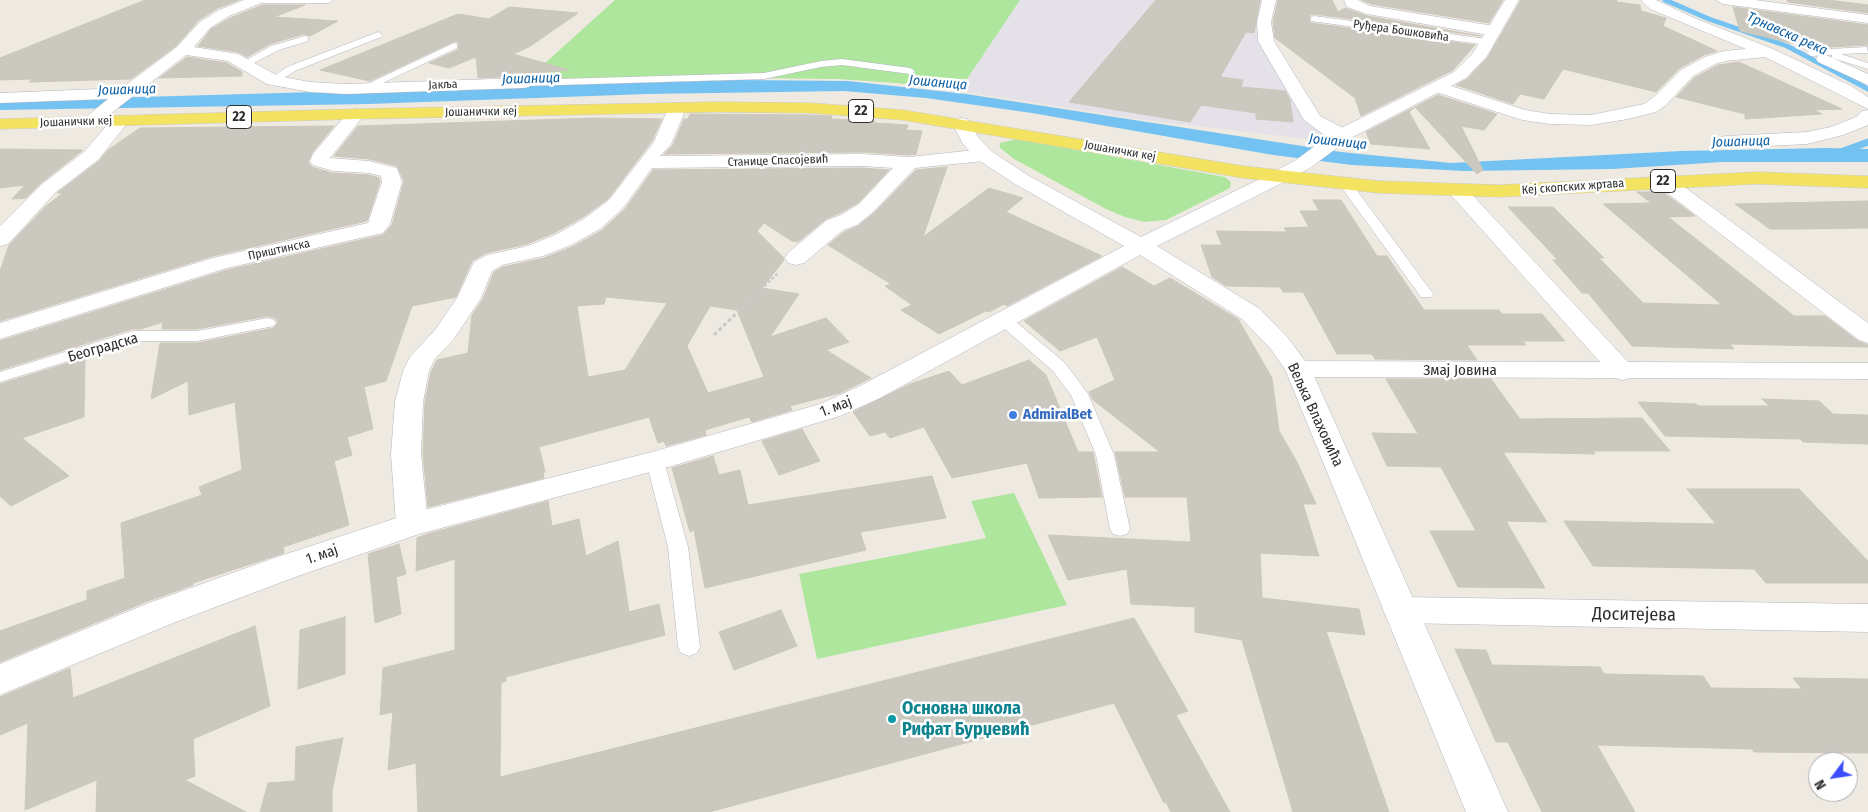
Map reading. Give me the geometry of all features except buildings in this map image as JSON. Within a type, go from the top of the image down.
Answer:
[{"type":"main road","name":"Јошанички кеј","points":[[0,124],[96,118],[120,121],[760,106],[811,108],[866,111],[961,123],[1279,177]]},
{"type":"main road","name":"Кеј скопских жртава","points":[[1279,177],[1346,184],[1458,191],[1524,191],[1664,181],[1756,178],[1868,182]]},
{"type":"street","points":[[96,118],[184,50],[199,31],[216,17],[256,0]]},
{"type":"street","points":[[1269,0],[1264,22],[1266,41],[1313,120],[1329,130],[1338,139]]},
{"type":"street","name":"Руђера Бошковића","points":[[1351,0],[1352,4],[1367,10],[1491,37]]},
{"type":"street","points":[[961,123],[970,140],[984,155],[1022,180],[1140,246],[1279,177],[1379,115],[1439,87],[1465,71],[1491,37],[1512,0]]},
{"type":"street","points":[[1648,0],[1655,6],[1687,20],[1767,52],[1846,90],[1868,104]]},
{"type":"street","points":[[1723,0],[1868,19]]},
{"type":"street","points":[[1796,46],[1817,52],[1868,80]]},
{"type":"street","name":"Јакља","points":[[184,50],[221,54],[273,80],[310,87],[364,88],[523,83]]},
{"type":"street","points":[[1439,87],[1522,115],[1550,120],[1598,119],[1650,108],[1660,101],[1687,73],[1711,60],[1724,56],[1767,52]]},
{"type":"street","points":[[0,98],[127,94]]},
{"type":"street","points":[[412,524],[406,454],[409,402],[416,371],[423,357],[444,335],[469,298],[482,267],[496,260],[553,244],[592,224],[616,204],[653,153],[662,144],[676,108]]},
{"type":"street","name":"Приштинска","points":[[0,331],[221,263],[375,228],[379,224],[392,182],[390,172],[368,167],[333,165],[320,161],[320,158],[356,114]]},
{"type":"street","points":[[1726,142],[1807,138],[1837,131],[1862,121],[1868,115]]},
{"type":"street","points":[[0,239],[49,188],[91,156],[120,121]]},
{"type":"street","name":"Станице Спасојевић","points":[[647,162],[862,160],[909,163],[984,155]]},
{"type":"street","points":[[796,258],[835,224],[848,220],[866,208],[909,163]]},
{"type":"street","points":[[1664,181],[1868,335]]},
{"type":"street","points":[[1458,191],[1623,372]]},
{"type":"street","name":"1. мај","points":[[0,680],[161,613],[412,524],[655,461],[784,424],[844,404],[1140,246]]},
{"type":"street","name":"Вељка Влаховића","points":[[1140,246],[1251,314],[1279,343],[1298,370],[1488,812]]},
{"type":"street","name":"Змај Јовина","points":[[1298,370],[1868,371]]},
{"type":"street","name":"Доситејева","points":[[1400,610],[1868,618]]},
{"type":"lane","points":[[263,0],[329,0]]},
{"type":"lane","name":"Руђера Бошковића","points":[[1314,19],[1491,37]]},
{"type":"lane","points":[[273,80],[291,70],[378,36]]},
{"type":"lane","points":[[244,64],[275,48],[305,39]]},
{"type":"lane","name":"Јакља","points":[[364,88],[454,46]]},
{"type":"lane","points":[[1817,52],[1867,50]]},
{"type":"lane","points":[[1817,52],[1868,66]]},
{"type":"lane","points":[[523,83],[764,76],[821,64],[842,62],[910,71]]},
{"type":"lane","points":[[1346,184],[1426,294]]},
{"type":"lane","points":[[1004,320],[1059,367],[1079,394],[1105,455],[1120,529]]},
{"type":"lane","name":"Београдска","points":[[0,377],[133,336],[197,336],[268,323]]},
{"type":"lane","points":[[655,461],[678,547],[689,647]]},
{"type":"path","points":[[714,335],[759,290],[796,258]]},
{"type":"shaded area","points":[[1020,0],[1269,0],[1264,36],[1333,142],[1144,120],[959,91]]},
{"type":"green space","points":[[615,0],[1020,0],[959,91],[897,83],[837,79],[746,78],[523,83]]},
{"type":"green space","points":[[1017,139],[1225,177],[1231,182],[1230,188],[1166,220],[1144,222],[1106,209],[1014,159],[1000,148],[1000,143]]},
{"type":"green space","points":[[1014,493],[1067,605],[817,659],[799,574],[986,538],[971,501]]},
{"type":"water","points":[[738,80],[848,81],[966,94],[1341,152],[1451,163],[1681,151],[1825,148],[1868,149],[1868,162],[1722,162],[1613,169],[1463,171],[1352,165],[1273,155],[1032,113],[926,98],[844,91],[647,94],[368,104],[0,110],[0,101]]},
{"type":"waterway","name":"Трнавска река","points":[[1665,0],[1709,19],[1787,46],[1868,89]]},
{"type":"waterway","name":"Трнавска река","points":[[1838,153],[1868,142]]},
{"type":"place","name":"AdmiralBet","points":[[1013,415]]},
{"type":"place","name":"Основна школа Рифат Бурџевић","points":[[892,719]]},
{"type":"water label","name":"Јошаница","points":[[531,79]]},
{"type":"water label","name":"Јошаница","points":[[938,83]]},
{"type":"water label","name":"Јошаница","points":[[127,90]]},
{"type":"water label","name":"Јошаница","points":[[1338,142]]},
{"type":"water label","name":"Јошаница","points":[[1741,142]]}]
